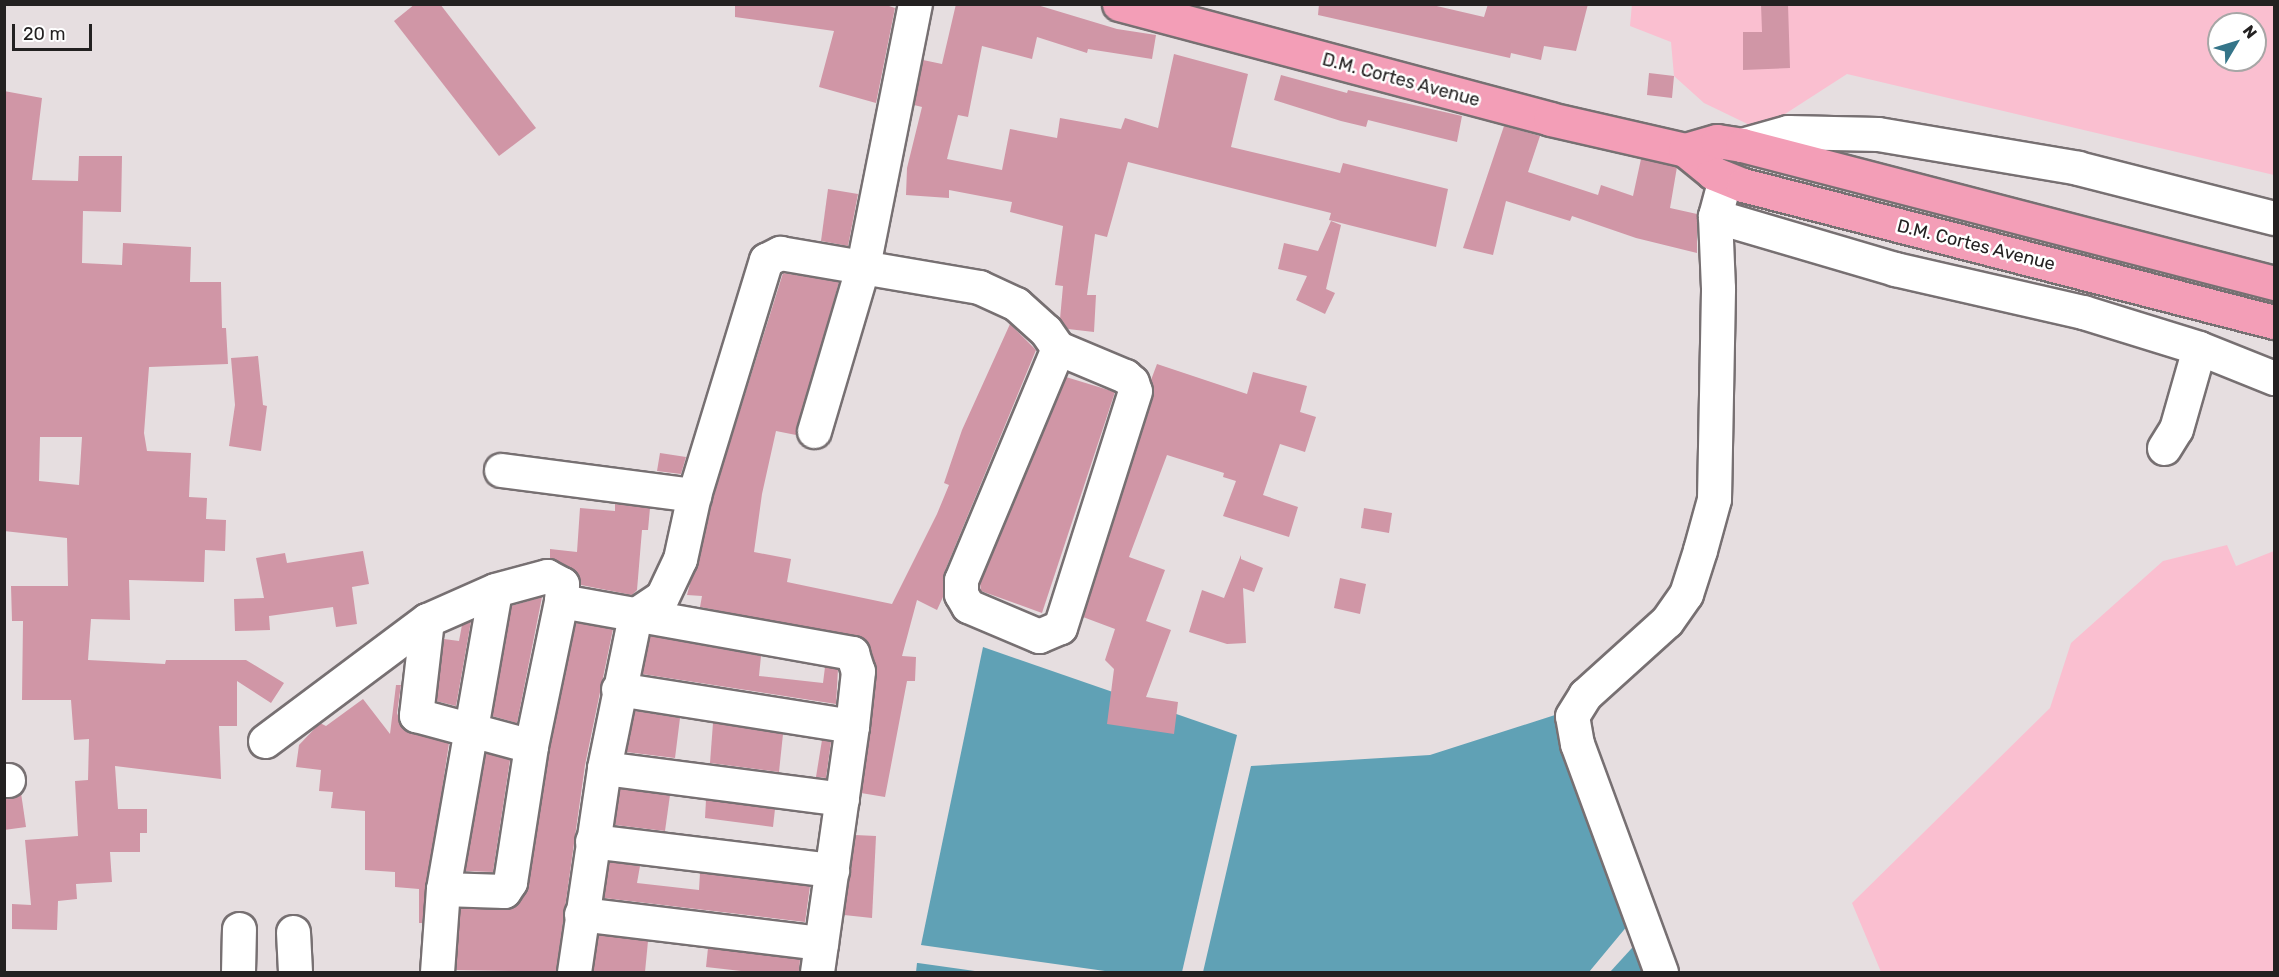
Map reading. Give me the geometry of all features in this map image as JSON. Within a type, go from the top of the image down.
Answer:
[{"type":"highway","name":"D.M. Cortes Avenue","points":[[1119,4],[1196,15],[1550,119],[1685,150],[1725,178],[2274,322]]},
{"type":"highway","name":"D.M. Cortes Avenue","points":[[1685,150],[1717,141],[1742,145],[2274,283]]},
{"type":"street","points":[[814,431],[864,266],[915,4]]},
{"type":"street","points":[[1742,145],[1788,132],[1878,134],[2078,168],[2274,218]]},
{"type":"street","points":[[1661,972],[1577,744],[1572,716],[1585,695],[1667,621],[1686,594],[1700,550],[1714,500],[1718,288],[1715,216],[1725,178]]},
{"type":"street","points":[[1715,216],[1895,268],[2083,312],[2199,348],[2274,378]]},
{"type":"street","points":[[574,972],[604,768],[618,689],[635,615],[662,597],[671,583],[680,559],[694,495],[766,260],[780,253],[979,287],[1017,304],[1046,331],[1058,348],[1125,376],[1136,391],[1060,627],[1039,636],[968,606],[961,594],[961,580],[1058,348]]},
{"type":"street","points":[[2164,448],[2176,429],[2199,348]]},
{"type":"street","points":[[501,470],[694,495]]},
{"type":"street","points":[[265,741],[427,620],[495,590],[547,576],[556,578],[562,584],[561,601],[531,746],[510,882],[504,891],[443,890]]},
{"type":"street","points":[[437,972],[443,890],[468,731],[495,590]]},
{"type":"street","points":[[561,601],[852,653],[858,671],[819,958],[581,914]]},
{"type":"street","points":[[427,620],[414,711],[420,718],[531,746]]},
{"type":"street","points":[[618,689],[852,726]]},
{"type":"street","points":[[604,768],[842,799]]},
{"type":"street","points":[[592,841],[831,870]]},
{"type":"street","points":[[238,972],[239,929]]},
{"type":"street","points":[[293,932],[295,972]]},
{"type":"shaded area","points":[[1632,4],[2274,5],[2274,175],[1847,74],[1760,130],[1704,103],[1674,76],[1671,42],[1630,26]]},
{"type":"shaded area","points":[[2227,545],[2236,566],[2274,551],[2274,972],[1881,972],[1852,903],[2050,708],[2071,643],[2163,561]]},
{"type":"water","points":[[983,647],[1237,735],[1182,972],[1112,972],[921,945]]},
{"type":"water","points":[[1555,715],[1633,919],[1589,972],[1203,972],[1251,766],[1430,755]]},
{"type":"water","points":[[1642,937],[1655,972],[1610,972]]},
{"type":"water","points":[[918,963],[982,972],[916,972]]},
{"type":"building","points":[[415,4],[440,4],[536,128],[499,156],[394,21]]},
{"type":"building","points":[[735,4],[883,4],[895,8],[876,103],[819,87],[834,31],[735,17]]},
{"type":"building","points":[[956,4],[1034,4],[1117,29],[1156,35],[1152,59],[1088,49],[1087,53],[1037,37],[1032,59],[982,46],[968,117],[958,115],[947,159],[1002,170],[1010,129],[1057,138],[1060,118],[1121,129],[1125,118],[1158,128],[1174,54],[1248,74],[1231,147],[1340,173],[1343,163],[1448,189],[1436,247],[1329,220],[1331,213],[1128,162],[1107,237],[1095,234],[1087,295],[1096,295],[1094,332],[1068,329],[1060,319],[1063,286],[1055,285],[1063,226],[1010,212],[1012,202],[949,190],[949,198],[906,195],[907,168],[922,107],[914,105],[923,60],[942,64]]},
{"type":"building","points":[[1319,4],[1428,4],[1484,17],[1488,4],[1588,4],[1576,51],[1544,46],[1541,60],[1511,53],[1510,58],[1318,15]]},
{"type":"building","points":[[1761,4],[1788,4],[1790,68],[1743,70],[1743,32],[1762,32]]},
{"type":"building","points":[[1649,73],[1674,76],[1672,98],[1647,95]]},
{"type":"building","points":[[1281,75],[1347,93],[1348,90],[1462,116],[1457,142],[1368,120],[1366,127],[1274,100]]},
{"type":"building","points":[[4,91],[42,98],[32,180],[78,181],[79,156],[122,156],[121,212],[83,211],[82,263],[122,265],[123,243],[191,247],[190,282],[221,282],[222,328],[226,328],[228,364],[149,367],[144,433],[147,451],[191,453],[189,497],[207,498],[206,519],[226,520],[225,551],[205,550],[204,582],[129,580],[130,620],[91,619],[88,660],[165,664],[166,660],[246,660],[284,683],[271,703],[237,681],[237,726],[219,726],[221,779],[115,766],[118,809],[147,809],[147,833],[140,833],[140,852],[110,852],[112,882],[76,884],[77,899],[58,901],[57,930],[12,929],[12,904],[31,905],[25,840],[78,836],[75,781],[88,780],[89,739],[74,740],[71,700],[22,700],[23,621],[12,621],[11,586],[68,586],[67,538],[4,531]],"holes":[[[40,437],[82,437],[79,485],[39,481]]]},
{"type":"building","points":[[1504,126],[1540,136],[1528,172],[1598,195],[1601,185],[1633,196],[1641,159],[1677,167],[1670,208],[1697,214],[1697,253],[1636,238],[1572,216],[1570,221],[1506,201],[1493,255],[1463,248]]},
{"type":"building","points":[[828,189],[858,194],[848,246],[821,241]]},
{"type":"building","points":[[1331,221],[1341,225],[1326,289],[1335,293],[1325,314],[1296,300],[1307,276],[1278,269],[1284,243],[1318,251]]},
{"type":"building","points":[[783,273],[839,282],[796,435],[776,431],[762,494],[754,552],[791,559],[787,582],[892,604],[937,514],[949,485],[944,483],[962,430],[1010,324],[1036,350],[944,573],[943,597],[937,610],[917,600],[902,656],[916,657],[915,681],[907,681],[885,797],[861,793],[877,673],[865,639],[700,607],[702,596],[687,595],[712,500]]},
{"type":"building","points":[[258,356],[263,405],[267,406],[261,451],[229,446],[235,405],[231,358]]},
{"type":"building","points":[[1157,364],[1247,394],[1253,372],[1307,386],[1300,412],[1316,417],[1305,452],[1280,444],[1263,495],[1298,507],[1289,537],[1223,516],[1236,481],[1223,477],[1224,473],[1167,455],[1129,557],[1165,570],[1146,621],[1171,630],[1146,697],[1178,702],[1174,734],[1107,724],[1114,669],[1105,660],[1115,629],[1083,617],[1153,397],[1151,380]]},
{"type":"building","points":[[1066,377],[1115,392],[1042,613],[981,591],[980,584]]},
{"type":"building","points":[[660,453],[686,457],[681,474],[657,471]]},
{"type":"building","points":[[615,504],[650,508],[648,530],[642,530],[637,590],[632,595],[581,585],[571,568],[550,559],[550,549],[577,552],[580,508],[615,511]]},
{"type":"building","points":[[1364,508],[1392,513],[1389,533],[1361,528]]},
{"type":"building","points":[[363,551],[369,584],[352,587],[357,624],[336,627],[333,607],[269,616],[270,630],[235,631],[234,599],[264,598],[256,558],[285,553],[287,563]]},
{"type":"building","points":[[1241,555],[1241,559],[1263,568],[1254,592],[1243,588],[1246,643],[1227,644],[1189,632],[1202,590],[1224,598]]},
{"type":"building","points":[[1340,578],[1366,584],[1360,614],[1334,608]]},
{"type":"building","points":[[542,597],[517,723],[492,716],[511,606]]},
{"type":"building","points":[[471,621],[456,706],[436,701],[444,639],[459,641],[462,625]]},
{"type":"building","points":[[576,623],[613,629],[585,765],[556,972],[456,970],[460,908],[512,908],[528,885],[549,749]]},
{"type":"building","points":[[650,636],[761,656],[759,676],[823,683],[825,667],[838,669],[836,704],[642,674]]},
{"type":"building","points":[[396,685],[401,685],[397,713],[403,728],[449,743],[422,923],[419,923],[419,889],[395,887],[395,872],[365,870],[365,811],[331,808],[333,792],[319,791],[321,770],[296,767],[299,745],[320,723],[326,726],[363,699],[390,734]]},
{"type":"building","points":[[635,711],[680,718],[675,758],[626,752]]},
{"type":"building","points":[[713,723],[783,734],[779,772],[710,763]]},
{"type":"building","points":[[822,740],[831,742],[826,778],[816,777]]},
{"type":"building","points":[[486,753],[510,760],[493,872],[465,871]]},
{"type":"building","points":[[620,789],[670,795],[665,831],[615,825]]},
{"type":"building","points":[[21,793],[26,827],[4,830],[4,799]]},
{"type":"building","points":[[706,800],[775,809],[773,827],[705,818]]},
{"type":"building","points":[[855,835],[876,836],[872,918],[844,915]]},
{"type":"building","points":[[609,862],[640,866],[637,883],[699,890],[700,873],[810,886],[805,922],[604,898]]},
{"type":"building","points":[[598,935],[648,941],[645,972],[593,972]]},
{"type":"building","points":[[708,948],[800,959],[799,972],[750,972],[706,967]]}]
